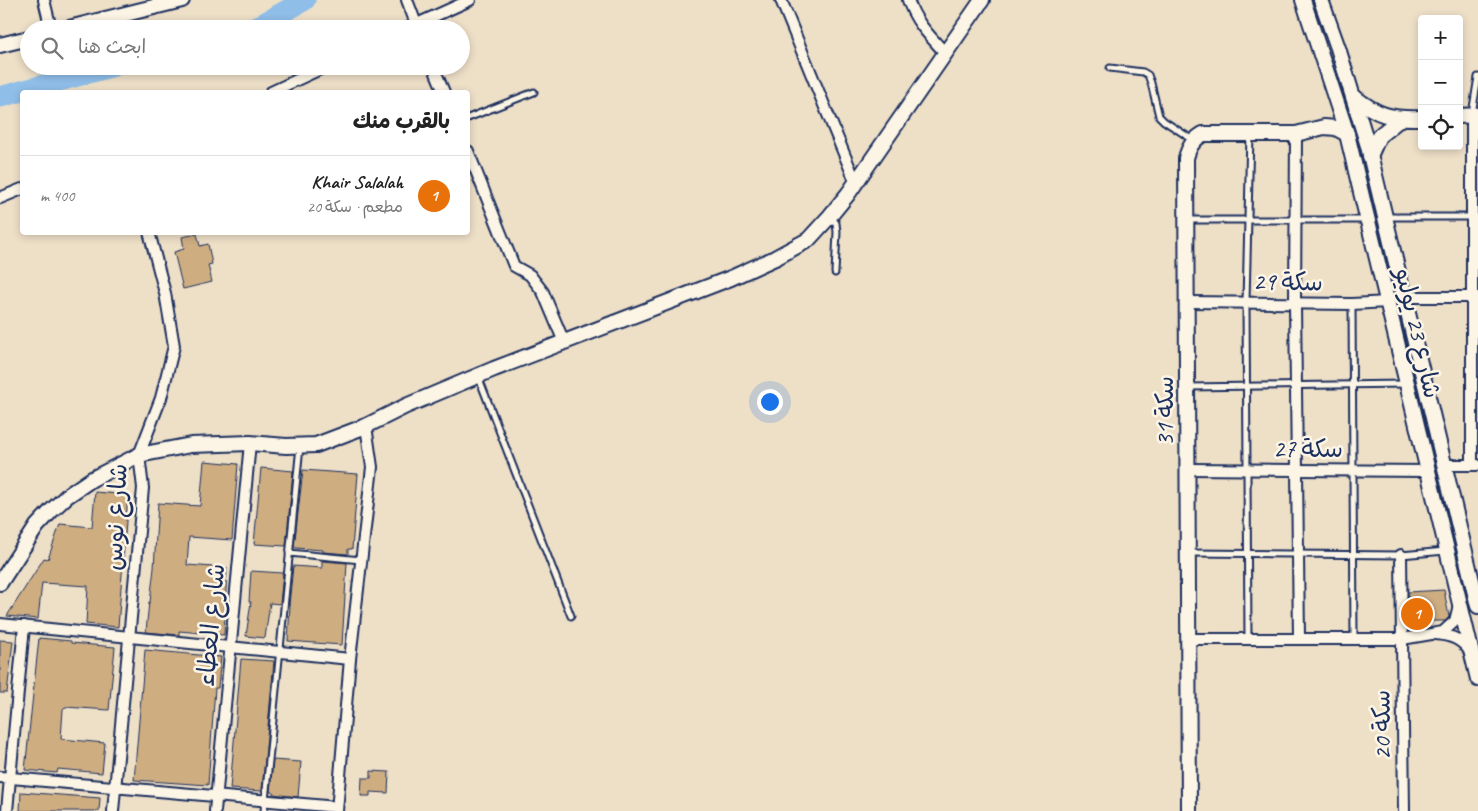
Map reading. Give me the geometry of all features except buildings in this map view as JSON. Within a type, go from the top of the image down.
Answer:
[{"type":"street","points":[[44,0],[49,20]]},
{"type":"street","points":[[101,20],[182,0]]},
{"type":"street","points":[[407,0],[415,20]]},
{"type":"street","points":[[429,20],[470,0]]},
{"type":"street","points":[[781,0],[856,182]]},
{"type":"street","points":[[908,0],[913,15],[945,53]]},
{"type":"street","points":[[0,583],[37,526],[67,496],[92,479],[139,455],[191,445],[250,443],[316,445],[366,426],[406,406],[478,375],[731,278],[775,258],[808,240],[830,216],[856,182],[982,0]]},
{"type":"street","name":"شارع 23 يوليو","points":[[1303,0],[1347,134],[1478,680]]},
{"type":"street","name":"شارع 23 يوليو","points":[[1321,0],[1353,96],[1370,156],[1478,606]]},
{"type":"street","points":[[0,45],[20,40]]},
{"type":"street","points":[[276,90],[308,75]]},
{"type":"street","points":[[437,75],[443,90]]},
{"type":"street","points":[[1319,128],[1330,113],[1335,94]]},
{"type":"street","points":[[1353,96],[1376,112],[1400,119],[1418,118]]},
{"type":"street","points":[[1445,465],[1475,465],[1475,217],[1470,116]]},
{"type":"street","points":[[1370,156],[1378,136],[1400,119]]},
{"type":"street","points":[[1194,140],[1203,134],[1210,133],[1296,134],[1319,128],[1336,128],[1347,134]]},
{"type":"street","points":[[1296,134],[1297,220],[1295,304],[1300,638]]},
{"type":"street","name":"سكة 31","points":[[1189,811],[1186,158],[1188,149],[1194,140]]},
{"type":"street","points":[[470,157],[514,266],[530,276],[544,292],[564,342]]},
{"type":"street","points":[[0,198],[20,190]]},
{"type":"street","name":"شارع نوس","points":[[113,811],[143,488],[139,455],[161,398],[174,346],[165,293],[150,235]]},
{"type":"street","points":[[1404,297],[1475,297]]},
{"type":"street","name":"سكة 29","points":[[1188,302],[1295,304],[1388,302]]},
{"type":"street","points":[[5,778],[217,797],[265,806],[337,809],[350,659],[372,467],[366,426]]},
{"type":"street","name":"شارع العطاء","points":[[215,811],[250,443]]},
{"type":"street","name":"سكة 27","points":[[1188,469],[1428,471]]},
{"type":"street","name":"سكة 20","points":[[1401,555],[1404,811]]},
{"type":"street","points":[[1188,639],[1402,639],[1443,632],[1452,626],[1458,615],[1460,599]]},
{"type":"street","points":[[0,624],[350,659]]},
{"type":"street","points":[[7,811],[5,778],[24,626]]},
{"type":"street","points":[[1434,634],[1450,636],[1461,641],[1474,658]]},
{"type":"lane","points":[[1110,68],[1143,72],[1148,75],[1158,116],[1194,140]]},
{"type":"lane","points":[[1470,116],[1478,77]]},
{"type":"lane","points":[[470,117],[534,92]]},
{"type":"lane","points":[[1248,640],[1246,302],[1250,133]]},
{"type":"lane","points":[[830,216],[836,223],[837,232],[835,273]]},
{"type":"lane","points":[[1385,217],[1475,217]]},
{"type":"lane","points":[[1187,220],[1368,220]]},
{"type":"lane","points":[[1352,304],[1354,640]]},
{"type":"lane","points":[[478,375],[571,616]]},
{"type":"lane","points":[[1188,387],[1247,388],[1408,384]]},
{"type":"lane","points":[[265,806],[300,446]]},
{"type":"lane","points":[[1188,553],[1401,555],[1448,551]]},
{"type":"lane","points":[[289,553],[361,560]]},
{"type":"waterway","points":[[269,20],[305,0]]},
{"type":"waterway","points":[[26,90],[81,75]]},
{"type":"waterway","points":[[0,97],[20,92]]},
{"type":"place","name":"Khair Salalah","points":[[1417,614]]}]
